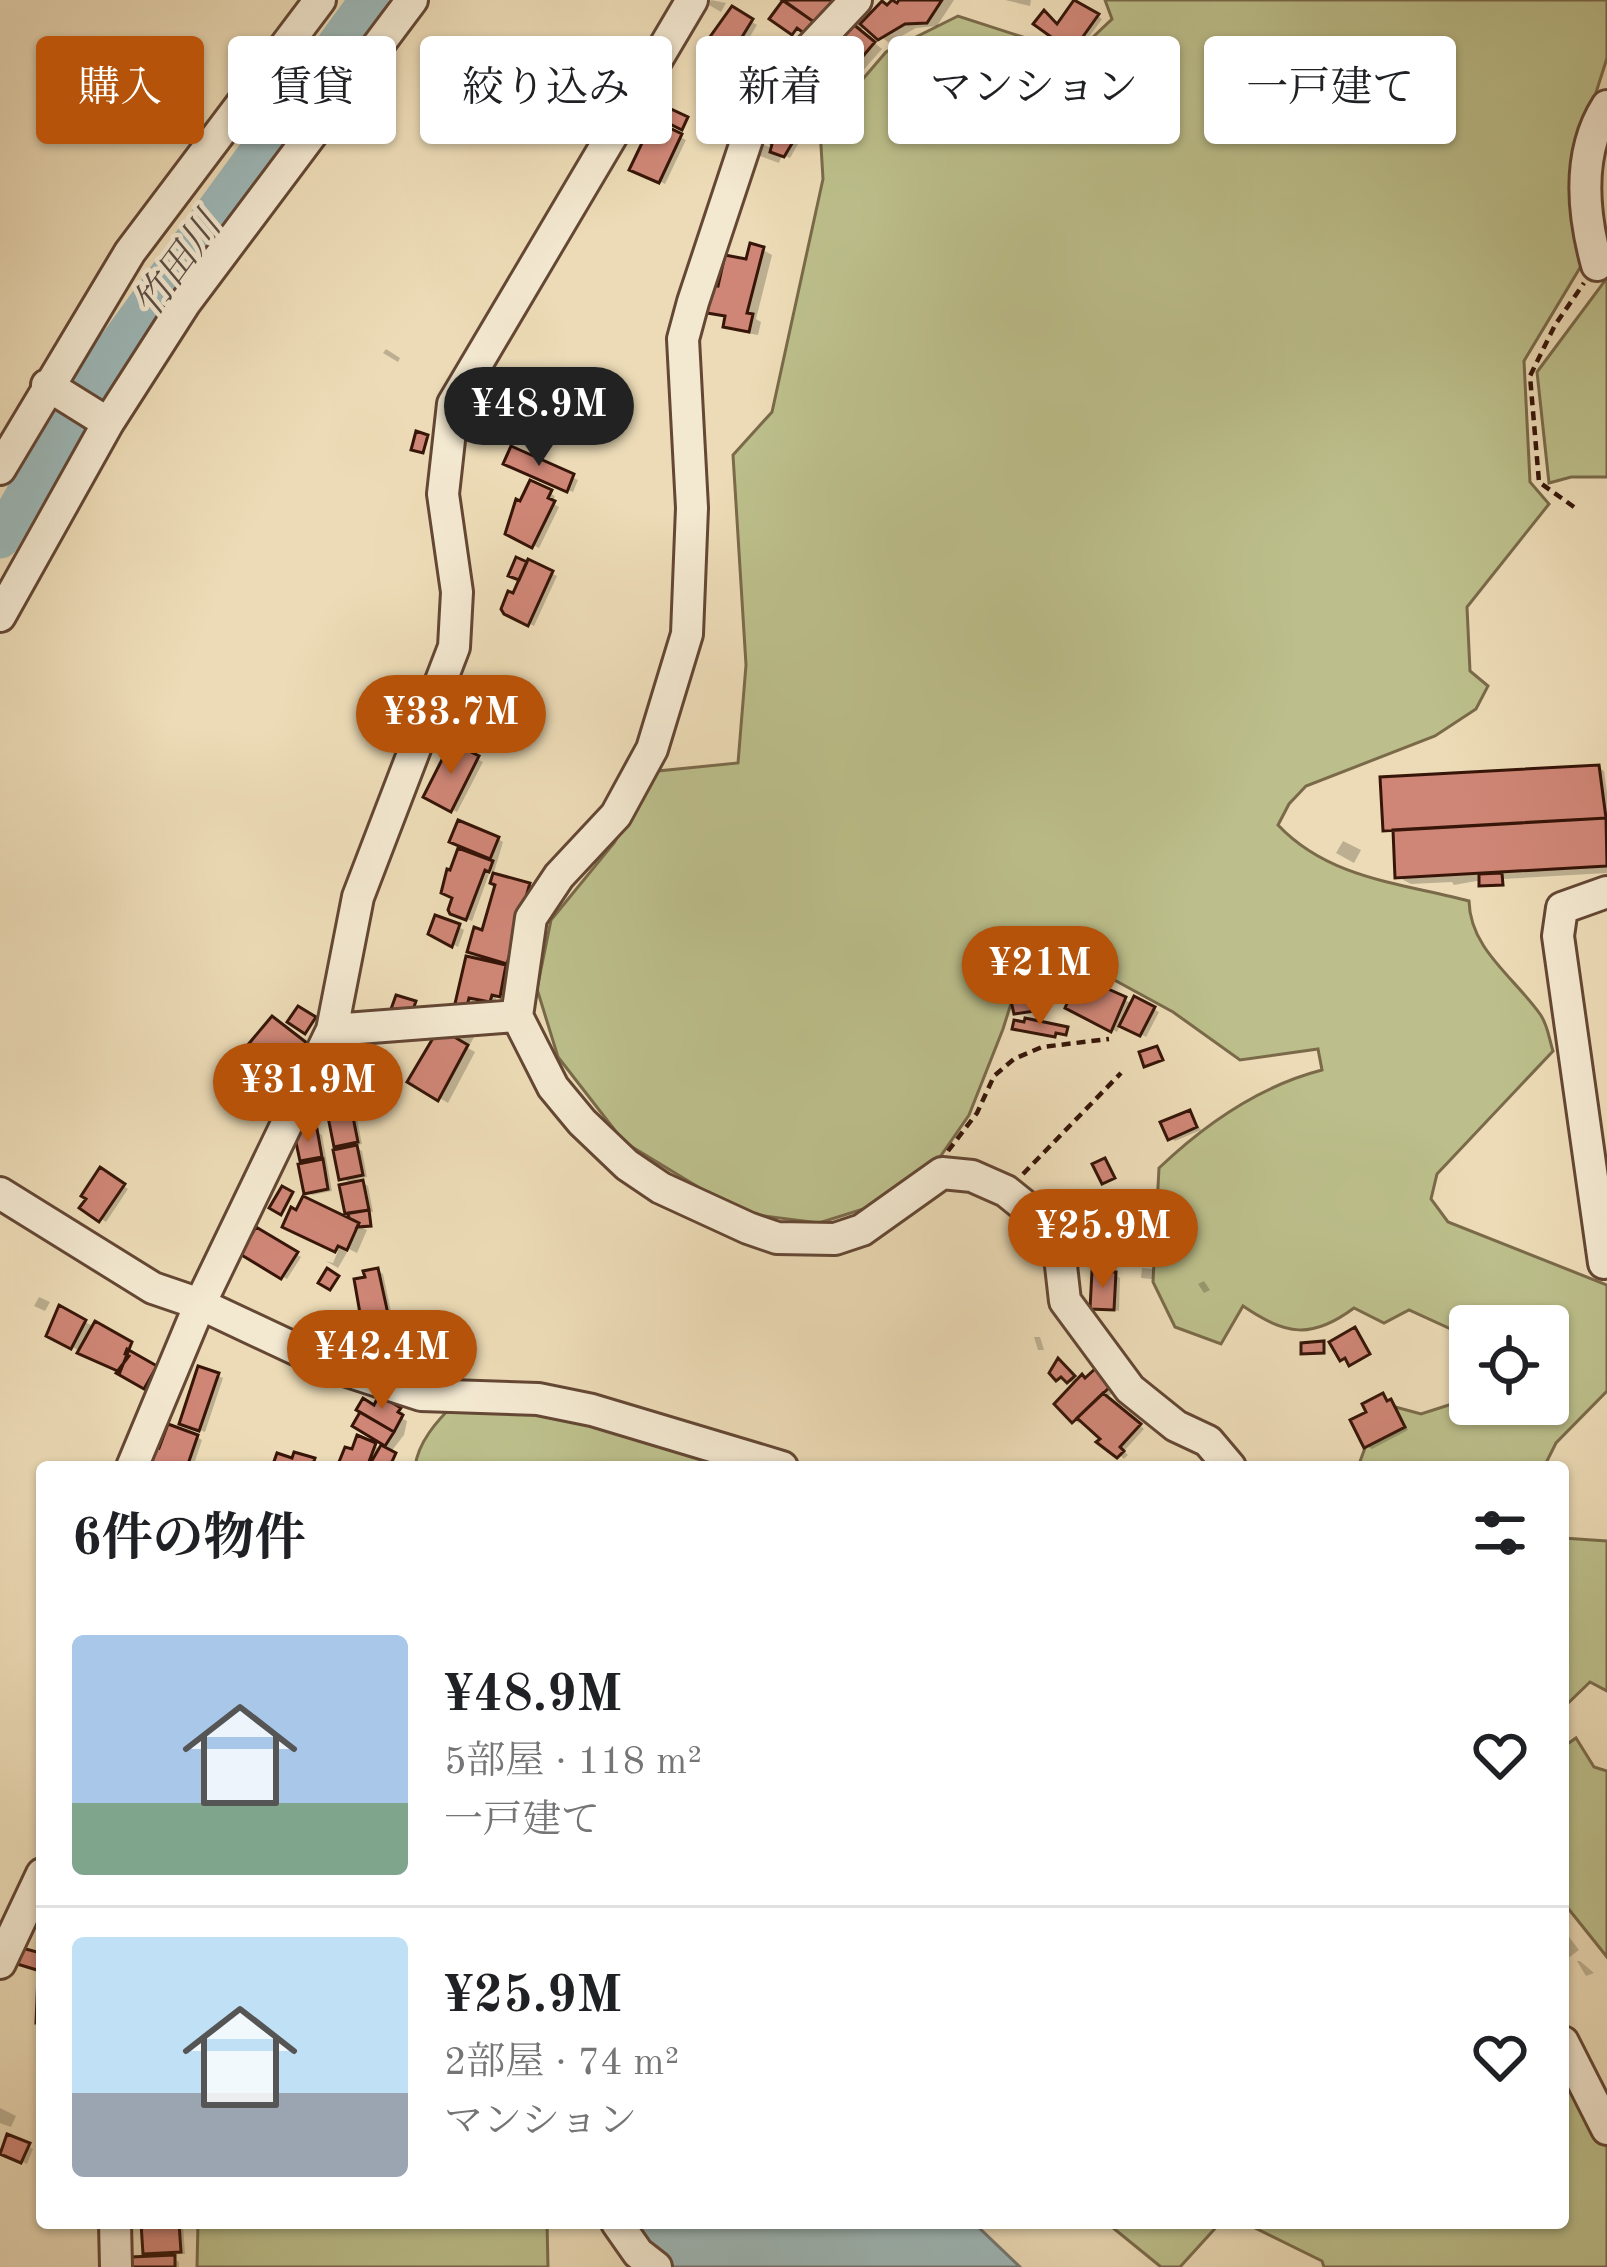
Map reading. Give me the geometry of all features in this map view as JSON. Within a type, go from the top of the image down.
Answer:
[{"type":"street","points":[[0,469],[130,252],[320,0]]},
{"type":"street","points":[[0,616],[106,421],[185,303],[412,0]]},
{"type":"street","points":[[135,1461],[200,1304],[332,1030],[358,898],[454,647],[457,592],[443,494],[453,404],[692,0]]},
{"type":"street","points":[[856,0],[775,86],[754,121],[693,302],[683,339],[692,508],[687,634],[652,749],[616,815],[559,876],[531,918],[517,1016],[553,1087],[582,1123],[627,1165],[661,1188],[748,1228],[777,1238],[836,1239],[862,1230],[942,1173],[972,1175],[1006,1190],[1042,1220],[1059,1248],[1065,1301],[1130,1389],[1176,1426],[1208,1441],[1225,1461]]},
{"type":"street","points":[[1597,265],[1586,223],[1585,176],[1607,106]]},
{"type":"street","points":[[50,387],[106,421]]},
{"type":"street","points":[[1604,1263],[1558,936],[1562,908],[1607,892]]},
{"type":"street","points":[[332,1030],[517,1016]]},
{"type":"street","points":[[0,1193],[153,1288],[200,1304],[332,1366],[421,1395],[538,1399],[592,1410],[762,1461]]},
{"type":"street","points":[[0,1963],[36,1887]]},
{"type":"street","points":[[1569,2054],[1607,2129]]},
{"type":"street","points":[[115,2229],[116,2267]]},
{"type":"street","points":[[621,2229],[638,2253],[656,2267]]},
{"type":"path","points":[[1574,507],[1539,482],[1529,376],[1555,325],[1597,265]]},
{"type":"path","points":[[942,1173],[945,1154],[977,1113],[994,1076],[1014,1059],[1042,1047],[1109,1039]]},
{"type":"path","points":[[1006,1190],[1121,1073]]},
{"type":"green space","points":[[1105,0],[1607,0],[1607,58],[1587,121],[1584,261],[1524,361],[1530,482],[1549,504],[1467,607],[1470,671],[1488,686],[1476,709],[1435,736],[1306,786],[1278,825],[1298,843],[1343,868],[1469,901],[1485,948],[1545,1023],[1553,1051],[1437,1174],[1431,1199],[1448,1222],[1607,1285],[1607,1391],[1556,1443],[1547,1461],[1360,1461],[1373,1426],[1388,1405],[1421,1414],[1449,1405],[1449,1425],[1569,1425],[1569,1305],[1449,1305],[1449,1328],[1409,1310],[1384,1323],[1354,1308],[1325,1325],[1298,1330],[1272,1323],[1243,1306],[1221,1344],[1175,1327],[1153,1282],[1159,1168],[1234,1109],[1277,1086],[1322,1070],[1318,1049],[1240,1060],[1173,1012],[1074,958],[1024,962],[969,1115],[931,1170],[892,1200],[819,1223],[741,1213],[624,1142],[558,1057],[537,989],[551,920],[614,843],[658,771],[738,763],[746,665],[733,455],[772,412],[823,179],[821,144],[864,144],[864,78],[886,52],[888,144],[1180,144],[1180,36],[1094,36],[1112,19]]},
{"type":"green space","points":[[958,16],[1020,36],[918,36]]},
{"type":"green space","points":[[1607,278],[1607,477],[1571,477],[1549,483],[1537,372]]},
{"type":"green space","points":[[454,1404],[593,1414],[739,1461],[416,1461],[435,1425]]},
{"type":"green space","points":[[1569,1538],[1607,1541],[1607,1691],[1590,1682],[1569,1702]]},
{"type":"green space","points":[[1576,1738],[1594,1767],[1607,1771],[1607,1957],[1569,1910],[1569,1743]]},
{"type":"green space","points":[[1569,2074],[1607,2140],[1607,2267],[1324,2267],[1322,2261],[1257,2229],[1569,2229]]},
{"type":"green space","points":[[198,2229],[547,2229],[548,2267],[197,2267]]},
{"type":"green space","points":[[1114,2229],[1215,2229],[1180,2267],[1161,2267]]},
{"type":"water","points":[[636,2229],[980,2229],[1020,2267],[670,2267]]},
{"type":"building","points":[[782,0],[833,0],[817,24]]},
{"type":"building","points":[[783,0],[814,22],[805,34],[797,28],[792,35],[769,19]]},
{"type":"building","points":[[892,0],[942,0],[927,23],[905,24],[878,40],[860,24],[882,1],[887,5]]},
{"type":"building","points":[[1074,0],[1099,14],[1083,36],[1050,36],[1033,24],[1044,10],[1057,24]]},
{"type":"building","points":[[732,6],[753,19],[743,36],[711,36]]},
{"type":"building","points":[[853,24],[875,42],[864,55],[864,36],[839,36]]},
{"type":"building","points":[[672,110],[688,117],[682,130],[672,125]]},
{"type":"building","points":[[672,129],[682,134],[659,183],[629,170],[641,144],[672,144]]},
{"type":"building","points":[[772,144],[792,144],[784,157],[770,152]]},
{"type":"building","points":[[750,243],[764,247],[747,313],[753,314],[749,332],[723,327],[725,316],[707,313],[725,255],[746,259]]},
{"type":"building","points":[[416,431],[428,435],[423,453],[411,450]]},
{"type":"building","points":[[511,446],[574,474],[567,492],[503,464]]},
{"type":"building","points":[[530,480],[552,490],[548,498],[555,501],[532,548],[505,534],[516,499],[520,501]]},
{"type":"building","points":[[516,557],[527,562],[519,580],[508,576]]},
{"type":"building","points":[[528,559],[553,571],[528,626],[501,609]]},
{"type":"building","points":[[451,742],[479,756],[451,812],[423,797]]},
{"type":"building","points":[[1599,765],[1606,818],[1383,831],[1380,777]]},
{"type":"building","points":[[1606,818],[1607,866],[1395,878],[1393,830]]},
{"type":"building","points":[[458,820],[499,837],[490,859],[449,842]]},
{"type":"building","points":[[458,848],[493,861],[466,920],[450,914],[452,898],[441,893]]},
{"type":"building","points":[[493,873],[530,883],[507,964],[467,952],[474,927],[482,930],[495,885],[490,883]]},
{"type":"building","points":[[1502,873],[1503,885],[1479,886],[1479,874]]},
{"type":"building","points":[[435,915],[460,924],[452,947],[428,934]]},
{"type":"building","points":[[466,956],[506,965],[500,997],[492,995],[490,1002],[469,998],[467,1006],[454,1008]]},
{"type":"building","points":[[1079,976],[1126,997],[1111,1032],[1065,1008]]},
{"type":"building","points":[[396,995],[416,1001],[413,1010],[391,1009]]},
{"type":"building","points":[[1134,996],[1155,1007],[1140,1036],[1119,1026]]},
{"type":"building","points":[[1033,998],[1035,1011],[1014,1014],[1011,1001]]},
{"type":"building","points":[[298,1006],[316,1017],[305,1034],[287,1022]]},
{"type":"building","points":[[272,1016],[307,1043],[288,1084],[273,1081],[243,1061],[250,1050],[246,1047]]},
{"type":"building","points":[[1025,1018],[1068,1027],[1066,1035],[1012,1029],[1014,1020],[1024,1022]]},
{"type":"building","points":[[439,1028],[468,1045],[438,1101],[407,1082]]},
{"type":"building","points":[[1157,1046],[1163,1060],[1144,1067],[1139,1052]]},
{"type":"building","points":[[346,1078],[352,1108],[328,1112],[322,1082]]},
{"type":"building","points":[[1190,1110],[1197,1127],[1168,1140],[1160,1122]]},
{"type":"building","points":[[352,1112],[358,1142],[334,1147],[328,1117]]},
{"type":"building","points":[[317,1129],[322,1157],[300,1161],[294,1133]]},
{"type":"building","points":[[357,1145],[363,1175],[339,1180],[333,1150]]},
{"type":"building","points":[[1105,1158],[1115,1178],[1102,1184],[1092,1164]]},
{"type":"building","points":[[323,1159],[328,1189],[304,1194],[298,1164]]},
{"type":"building","points":[[100,1167],[125,1184],[99,1222],[79,1208],[86,1199],[81,1196]]},
{"type":"building","points":[[363,1180],[369,1210],[345,1214],[339,1185]]},
{"type":"building","points":[[282,1186],[293,1192],[281,1215],[269,1208]]},
{"type":"building","points":[[303,1196],[359,1223],[347,1250],[338,1246],[335,1252],[282,1227],[291,1207],[296,1210]]},
{"type":"building","points":[[369,1210],[371,1226],[357,1227],[359,1223],[349,1218],[348,1213]]},
{"type":"building","points":[[1094,1217],[1126,1239],[1110,1270],[1070,1248],[1085,1221],[1090,1223]]},
{"type":"building","points":[[256,1227],[298,1252],[281,1279],[240,1254]]},
{"type":"building","points":[[327,1268],[339,1276],[330,1290],[318,1283]]},
{"type":"building","points":[[378,1268],[388,1314],[361,1319],[354,1279]]},
{"type":"building","points":[[1092,1271],[1116,1272],[1114,1310],[1090,1309]]},
{"type":"building","points":[[59,1305],[86,1320],[71,1349],[46,1336]]},
{"type":"building","points":[[95,1321],[132,1342],[120,1372],[77,1353]]},
{"type":"building","points":[[1355,1327],[1370,1354],[1349,1366],[1345,1358],[1340,1361],[1329,1342]]},
{"type":"building","points":[[1324,1341],[1324,1353],[1301,1354],[1301,1343]]},
{"type":"building","points":[[127,1349],[157,1366],[144,1389],[116,1373],[129,1356]]},
{"type":"building","points":[[1058,1358],[1075,1376],[1067,1383],[1049,1373]]},
{"type":"building","points":[[198,1366],[219,1373],[199,1431],[179,1424]]},
{"type":"building","points":[[1096,1368],[1112,1385],[1072,1423],[1054,1404],[1082,1374],[1085,1378]]},
{"type":"building","points":[[1103,1393],[1141,1424],[1120,1447],[1124,1451],[1117,1458],[1077,1418]]},
{"type":"building","points":[[1383,1393],[1405,1427],[1364,1448],[1350,1420],[1366,1412],[1362,1404]]},
{"type":"building","points":[[379,1395],[401,1408],[398,1412],[403,1415],[394,1432],[356,1410],[363,1398],[374,1405]]},
{"type":"building","points":[[360,1412],[394,1432],[385,1446],[352,1426]]},
{"type":"building","points":[[168,1424],[198,1435],[189,1461],[149,1461],[154,1446],[159,1448]]},
{"type":"building","points":[[357,1435],[376,1443],[369,1461],[339,1461],[345,1447],[352,1449]]},
{"type":"building","points":[[381,1445],[396,1453],[392,1461],[372,1461]]},
{"type":"building","points":[[294,1452],[315,1458],[274,1461],[277,1453],[292,1458]]},
{"type":"building","points":[[22,1948],[36,1952],[36,1970],[17,1964]]},
{"type":"building","points":[[7,2134],[30,2143],[21,2163],[0,2154]]},
{"type":"building","points":[[141,2229],[179,2229],[181,2252],[143,2254]]},
{"type":"building","points":[[175,2255],[175,2267],[131,2267],[131,2257]]},
{"type":"waterway","name":"竹田川","points":[[0,539],[83,393],[369,0]]}]
